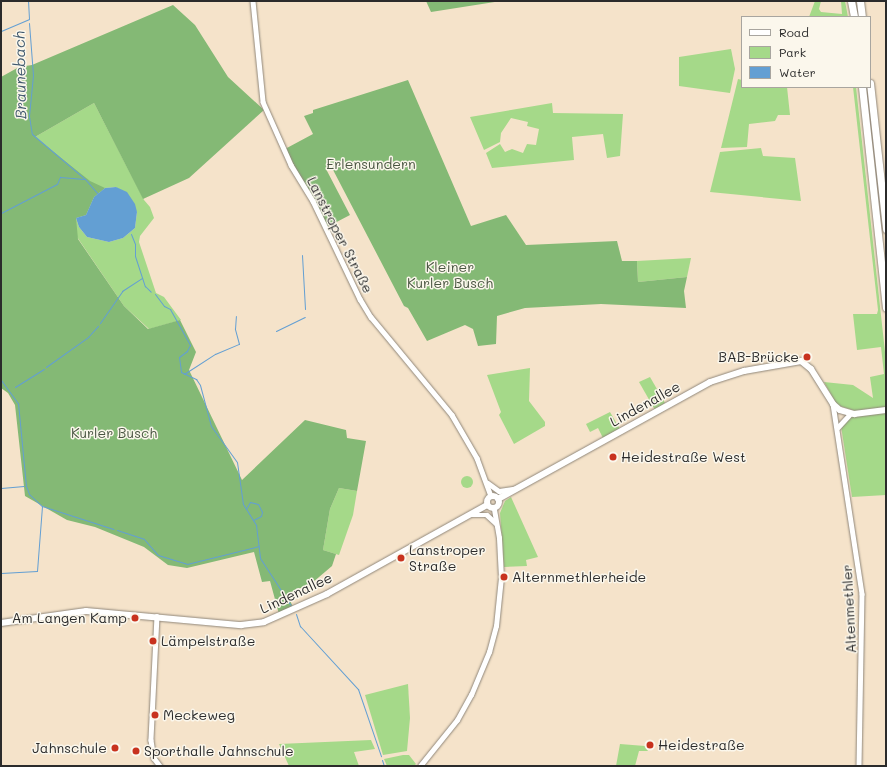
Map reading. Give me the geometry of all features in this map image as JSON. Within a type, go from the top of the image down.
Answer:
[{"type":"highway","points":[[851,1],[854,16]]},
{"type":"highway","points":[[860,1],[862,16]]},
{"type":"highway","points":[[862,88],[886,308]]},
{"type":"highway","points":[[871,88],[886,229]]},
{"type":"main road","name":"Lindenallee","points":[[498,499],[718,378],[794,361],[806,364],[833,404]]},
{"type":"main road","points":[[833,404],[850,414],[886,410]]},
{"type":"main road","points":[[491,496],[498,499],[499,505],[494,509],[487,505],[486,501],[491,496]]},
{"type":"main road","name":"Lindenallee","points":[[1,623],[77,611],[156,616],[242,625],[268,621],[327,594],[487,505]]},
{"type":"street","name":"Lanstroper Straße","points":[[253,1],[264,106],[291,165],[313,201],[360,299],[375,322],[452,415],[473,450],[487,482],[491,496]]},
{"type":"street","name":"Altenmethler","points":[[833,404],[838,427],[862,594],[859,766]]},
{"type":"street","points":[[838,427],[850,414]]},
{"type":"street","name":"Lindenallee","points":[[487,482],[499,491],[515,489]]},
{"type":"street","points":[[420,766],[457,720],[472,695],[489,652],[496,626],[501,578],[497,524],[494,509]]},
{"type":"street","points":[[468,516],[487,515],[497,524]]},
{"type":"street","points":[[156,616],[151,742],[154,758],[160,766]]},
{"type":"green space","points":[[426,1],[501,1],[431,12]]},
{"type":"green space","points":[[815,1],[821,1],[819,9],[821,12],[842,14],[841,1],[845,1],[848,16],[809,16]]},
{"type":"green space","name":"Kurler Busch","points":[[173,5],[195,25],[228,77],[264,110],[189,178],[143,199],[94,103],[35,137],[90,181],[105,188],[94,197],[86,215],[76,218],[78,239],[124,306],[148,329],[180,320],[196,352],[189,370],[242,480],[305,420],[346,430],[347,438],[366,441],[357,491],[339,488],[330,509],[323,550],[336,554],[332,566],[312,583],[287,594],[293,607],[279,614],[270,581],[262,582],[254,552],[187,568],[168,565],[144,547],[95,527],[67,520],[25,496],[15,405],[8,393],[1,388],[1,77],[19,67],[32,65]]},
{"type":"green space","points":[[731,49],[735,69],[730,93],[679,86],[679,57]]},
{"type":"green space","points":[[738,79],[741,80],[741,88],[787,88],[790,115],[778,115],[775,121],[749,124],[747,147],[721,148]]},
{"type":"green space","name":"Kleiner Kurler Busch","points":[[408,80],[471,226],[506,215],[526,245],[617,241],[622,261],[637,261],[638,282],[687,277],[684,291],[686,308],[601,304],[525,308],[497,316],[496,344],[478,346],[473,329],[465,325],[427,341],[408,308],[404,306],[331,166],[326,169],[350,215],[327,227],[285,149],[313,134],[304,116],[313,113],[313,110]]},
{"type":"green space","points":[[853,88],[856,88],[886,361],[886,408],[855,411],[837,405],[824,382],[853,385],[873,398],[870,377],[884,374],[881,347],[857,350],[853,314],[877,314],[878,310]]},
{"type":"green space","points":[[94,103],[144,200],[150,207],[154,218],[140,236],[139,242],[156,293],[164,297],[181,320],[149,329],[124,306],[75,234],[35,137]],"holes":[[[116,187],[137,212],[135,228],[123,238],[109,242],[87,237],[79,227],[76,218],[86,215],[94,197],[105,188]]]},
{"type":"green space","points":[[552,103],[553,113],[623,114],[620,156],[607,158],[603,134],[572,137],[574,160],[492,168],[486,153],[500,144],[505,152],[512,149],[523,153],[527,144],[536,145],[539,129],[527,126],[528,122],[511,118],[501,133],[500,142],[484,150],[470,117]]},
{"type":"green space","points":[[761,148],[763,156],[795,158],[801,201],[710,192],[720,152]]},
{"type":"green space","points":[[691,258],[687,277],[638,282],[637,261]]},
{"type":"green space","points":[[530,368],[529,401],[545,422],[545,426],[514,444],[499,415],[501,412],[487,375]]},
{"type":"green space","points":[[650,377],[665,403],[655,410],[639,382]]},
{"type":"green space","points":[[610,412],[620,429],[603,438],[598,428],[590,432],[586,424]]},
{"type":"green space","points":[[886,413],[886,495],[852,497],[841,426],[848,418],[853,416]]},
{"type":"green space","points":[[469,476],[472,477],[472,487],[465,488],[462,487],[461,480],[462,477]]},
{"type":"green space","points":[[339,488],[357,491],[353,515],[339,555],[323,550],[330,509]]},
{"type":"green space","points":[[511,497],[538,557],[526,560],[527,566],[504,567],[500,513],[505,501]]},
{"type":"green space","points":[[408,684],[410,718],[407,751],[383,755],[365,695]]},
{"type":"green space","points":[[371,740],[375,749],[354,752],[359,766],[289,766],[279,744]]},
{"type":"green space","points":[[620,744],[645,746],[648,751],[639,751],[635,766],[616,766]]},
{"type":"green space","points":[[239,748],[254,749],[253,755],[240,755]]},
{"type":"green space","points":[[409,755],[416,764],[414,766],[387,766],[384,759]]},
{"type":"water","points":[[116,187],[127,192],[135,204],[137,212],[135,228],[123,238],[109,242],[87,237],[79,227],[76,218],[86,215],[94,197],[105,188]]},
{"type":"waterway","points":[[1,31],[29,19],[28,1]]},
{"type":"waterway","name":"Braunebach","points":[[29,23],[33,75],[29,116],[32,134],[85,179],[98,194]]},
{"type":"waterway","points":[[1,213],[57,184],[60,177],[84,179]]},
{"type":"waterway","name":"Braunebach","points":[[131,234],[135,244],[135,256],[145,286],[151,292]]},
{"type":"waterway","points":[[302,255],[305,309]]},
{"type":"waterway","points":[[100,323],[122,291],[142,278]]},
{"type":"waterway","name":"Braunebach","points":[[155,294],[164,306],[170,309],[190,345],[187,351],[179,357],[181,372],[196,379],[200,385],[211,426],[237,462],[243,504],[256,525],[260,558],[292,607]]},
{"type":"waterway","points":[[184,374],[215,354],[239,344],[235,329],[236,316]]},
{"type":"waterway","points":[[276,331],[305,317]]},
{"type":"waterway","points":[[46,367],[88,337],[98,326]]},
{"type":"waterway","points":[[15,387],[44,369]]},
{"type":"waterway","points":[[1,380],[18,403],[26,486],[29,494],[42,506],[113,529]]},
{"type":"waterway","points":[[1,488],[24,486]]},
{"type":"waterway","points":[[246,509],[250,502],[258,504],[262,512],[261,516],[253,520]]},
{"type":"waterway","points":[[1,573],[37,571],[42,506]]},
{"type":"waterway","points":[[117,530],[144,539],[158,555],[187,564],[259,546]]},
{"type":"waterway","name":"Braunebach","points":[[296,614],[300,626],[358,689],[381,756]]},
{"type":"waterway","name":"Braunebach","points":[[382,760],[384,766]]},
{"type":"place","name":"BAB-Brücke","points":[[807,357]]},
{"type":"place","name":"Heidestraße West","points":[[613,457]]},
{"type":"place","name":"Lanstroper Straße","points":[[401,558]]},
{"type":"place","name":"Alternmethlerheide","points":[[504,577]]},
{"type":"place","name":"Am Langen Kamp","points":[[135,618]]},
{"type":"place","name":"Lämpelstraße","points":[[153,641]]},
{"type":"place","name":"Meckeweg","points":[[155,715]]},
{"type":"place","name":"Heidestraße","points":[[650,745]]},
{"type":"place","name":"Jahnschule","points":[[115,748]]},
{"type":"place","name":"Sporthalle Jahnschule","points":[[136,751]]},
{"type":"park label","name":"Erlensundern","points":[[371,164]]}]
